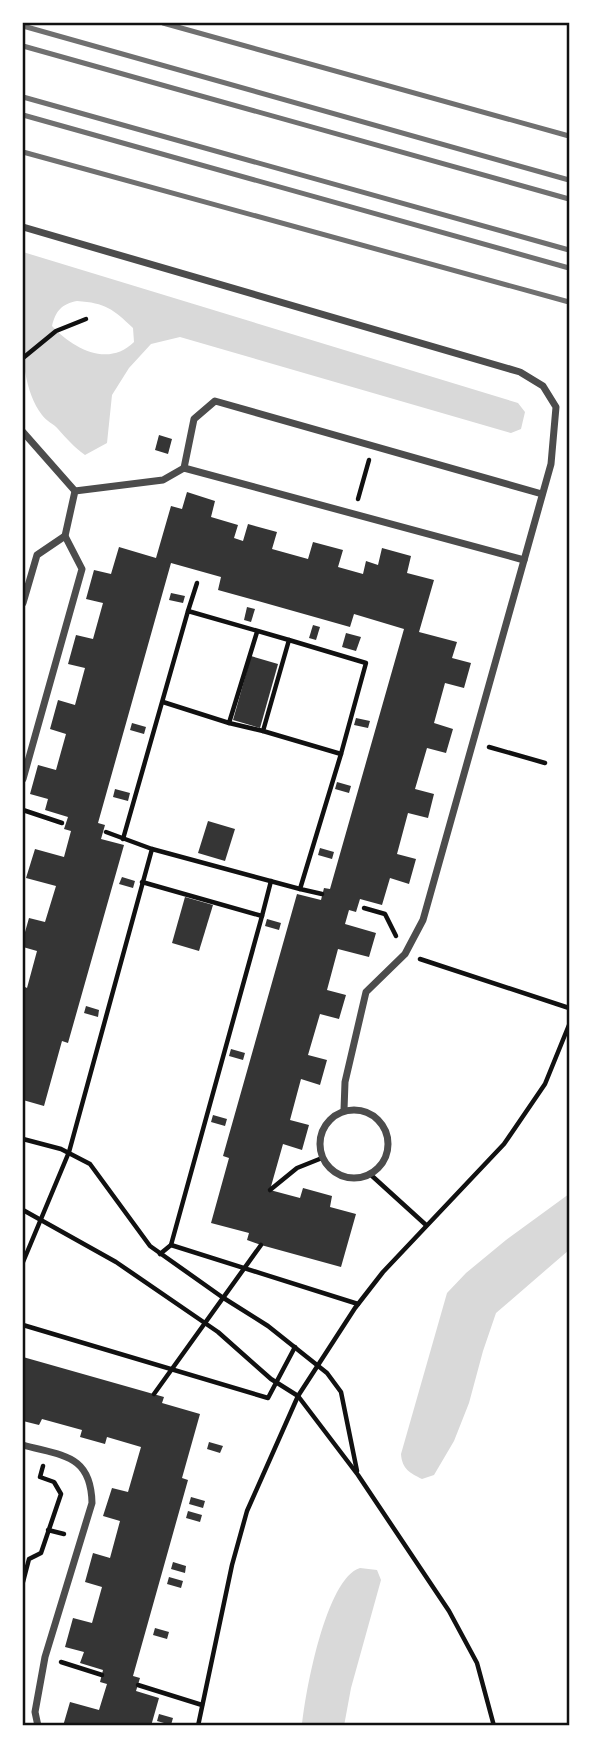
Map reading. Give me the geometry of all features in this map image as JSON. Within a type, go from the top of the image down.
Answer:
[{"type":"street","points":[[23,226],[520,372],[543,386],[556,407],[551,464],[423,920],[405,954],[366,992],[345,1082],[344,1110]]},
{"type":"street","points":[[184,468],[194,419],[215,401],[542,494]]},
{"type":"street","points":[[23,432],[75,491]]},
{"type":"street","points":[[75,491],[163,480],[184,468],[524,560]]},
{"type":"street","points":[[23,779],[82,569],[65,536],[75,491]]},
{"type":"street","points":[[23,603],[37,555],[65,536]]},
{"type":"street","points":[[344,1110],[361,1110],[377,1117],[387,1130],[389,1147],[384,1163],[371,1175],[352,1179],[334,1173],[322,1158],[319,1139],[327,1121],[344,1110]]},
{"type":"street","points":[[23,1445],[76,1460],[92,1482],[92,1503],[45,1657],[35,1712],[38,1726]]},
{"type":"path","points":[[23,358],[56,331],[86,319]]},
{"type":"path","points":[[354,514],[372,446]]},
{"type":"path","points":[[123,839],[197,583]]},
{"type":"path","points":[[188,611],[366,663],[300,889]]},
{"type":"path","points":[[229,723],[257,632]]},
{"type":"path","points":[[263,731],[289,640]]},
{"type":"path","points":[[163,702],[341,754]]},
{"type":"path","points":[[473,742],[545,763]]},
{"type":"path","points":[[23,810],[62,823]]},
{"type":"path","points":[[106,832],[152,849],[322,894]]},
{"type":"path","points":[[23,1262],[69,1152],[152,849]]},
{"type":"path","points":[[142,881],[262,916]]},
{"type":"path","points":[[160,1254],[171,1245],[271,881]]},
{"type":"path","points":[[364,908],[385,914],[405,954],[569,1008]]},
{"type":"path","points":[[198,1726],[232,1565],[247,1511],[298,1396],[358,1304],[426,1225],[504,1144],[545,1084],[569,1026]]},
{"type":"path","points":[[23,1139],[69,1152],[90,1164],[150,1246],[268,1326],[327,1373],[341,1392],[358,1475]]},
{"type":"path","points":[[270,1190],[297,1168],[322,1158]]},
{"type":"path","points":[[371,1175],[426,1225]]},
{"type":"path","points":[[23,1210],[116,1262],[204,1322],[276,1382],[298,1396],[358,1475],[455,1622],[477,1663],[494,1726]]},
{"type":"path","points":[[171,1245],[358,1304]]},
{"type":"path","points":[[154,1394],[261,1245]]},
{"type":"path","points":[[23,1325],[268,1398],[295,1347]]},
{"type":"path","points":[[23,1582],[29,1559],[41,1553],[61,1494],[54,1482],[40,1477],[48,1452]]},
{"type":"path","points":[[138,1685],[202,1705]]},
{"type":"shaded area","points":[[23,252],[518,403],[525,412],[521,429],[511,433],[180,337],[151,344],[129,368],[112,395],[107,443],[85,455],[44,417],[33,399],[27,380],[21,314]],"holes":[[[77,301],[102,305],[120,316],[133,328],[134,342],[113,354],[91,352],[80,348],[52,326],[55,316],[64,306]]]},
{"type":"shaded area","points":[[569,1194],[569,1250],[496,1313],[469,1403],[454,1441],[434,1475],[422,1479],[418,1477],[405,1467],[401,1454],[447,1293],[466,1273],[506,1240]]},
{"type":"shaded area","points":[[360,1568],[377,1570],[381,1580],[351,1688],[344,1726],[302,1726],[313,1664],[327,1614],[348,1576]]},
{"type":"building","points":[[159,435],[172,439],[168,454],[155,450]]},
{"type":"building","points":[[187,492],[215,501],[211,517],[238,525],[234,538],[243,541],[248,524],[277,532],[272,549],[308,559],[313,542],[343,550],[338,567],[363,574],[366,561],[378,565],[382,548],[411,556],[407,573],[434,580],[419,632],[457,642],[452,658],[471,663],[464,688],[445,683],[434,723],[453,729],[446,753],[427,748],[415,789],[434,794],[428,818],[408,813],[397,854],[416,859],[409,884],[390,878],[382,905],[360,899],[356,912],[349,910],[345,924],[376,933],[369,957],[338,949],[327,990],[346,995],[339,1019],[320,1014],[308,1055],[327,1060],[320,1085],[301,1079],[290,1120],[309,1125],[302,1150],[283,1144],[270,1190],[300,1198],[303,1188],[332,1196],[330,1207],[356,1214],[341,1267],[261,1245],[247,1240],[249,1233],[211,1223],[229,1158],[223,1156],[297,894],[321,900],[324,888],[330,889],[404,629],[354,614],[350,627],[218,590],[221,577],[171,563],[98,823],[105,825],[101,839],[124,845],[68,1043],[62,1041],[44,1106],[23,1100],[23,986],[27,988],[37,951],[23,947],[23,939],[29,918],[45,922],[56,886],[26,878],[35,849],[64,857],[71,831],[64,829],[68,817],[45,810],[48,799],[30,794],[38,765],[56,770],[66,734],[50,729],[58,700],[75,705],[85,668],[68,664],[76,635],[93,639],[103,603],[86,599],[94,570],[111,574],[119,547],[156,558],[171,506],[182,509]]},
{"type":"building","points":[[171,593],[185,596],[183,603],[169,600]]},
{"type":"building","points":[[247,607],[255,609],[251,622],[244,620]]},
{"type":"building","points":[[313,625],[320,627],[316,640],[309,638]]},
{"type":"building","points":[[346,633],[361,637],[356,651],[342,647]]},
{"type":"building","points":[[251,656],[278,664],[260,728],[233,720]]},
{"type":"building","points":[[356,718],[370,721],[368,728],[354,725]]},
{"type":"building","points":[[132,723],[146,727],[144,734],[130,730]]},
{"type":"building","points":[[337,782],[351,786],[349,793],[335,789]]},
{"type":"building","points":[[115,789],[130,793],[128,801],[113,797]]},
{"type":"building","points":[[208,821],[235,829],[225,861],[198,853]]},
{"type":"building","points":[[320,848],[334,852],[332,859],[318,855]]},
{"type":"building","points":[[122,877],[135,881],[133,888],[119,884]]},
{"type":"building","points":[[185,897],[213,905],[199,951],[172,943]]},
{"type":"building","points":[[267,919],[281,923],[279,930],[265,926]]},
{"type":"building","points":[[86,1006],[99,1010],[98,1017],[84,1013]]},
{"type":"building","points":[[231,1049],[245,1053],[243,1060],[229,1056]]},
{"type":"building","points":[[213,1115],[227,1119],[225,1126],[211,1122]]},
{"type":"building","points":[[23,1357],[164,1397],[162,1403],[200,1414],[182,1478],[188,1480],[133,1676],[140,1678],[136,1691],[159,1698],[151,1726],[63,1726],[70,1702],[99,1710],[107,1684],[100,1682],[103,1670],[80,1663],[84,1652],[65,1647],[73,1618],[92,1623],[102,1587],[85,1582],[93,1553],[110,1558],[120,1521],[103,1516],[112,1488],[128,1492],[141,1447],[107,1437],[105,1444],[80,1437],[82,1430],[42,1419],[39,1425],[23,1421]]},
{"type":"building","points":[[209,1442],[223,1446],[220,1453],[207,1449]]},
{"type":"building","points":[[191,1497],[205,1501],[203,1508],[189,1504]]},
{"type":"building","points":[[188,1511],[202,1515],[200,1522],[186,1518]]},
{"type":"building","points":[[173,1562],[186,1566],[185,1573],[171,1569]]},
{"type":"building","points":[[169,1577],[183,1581],[181,1588],[167,1584]]},
{"type":"building","points":[[155,1628],[169,1632],[167,1639],[153,1635]]},
{"type":"building","points":[[159,1714],[173,1718],[171,1725],[157,1721]]},
{"type":"railway","points":[[163,23],[569,136]]},
{"type":"railway","points":[[23,26],[569,180]]},
{"type":"railway","points":[[23,46],[569,199]]},
{"type":"railway","points":[[23,97],[569,250]]},
{"type":"railway","points":[[23,115],[569,268]]},
{"type":"railway","points":[[23,152],[569,302]]}]
